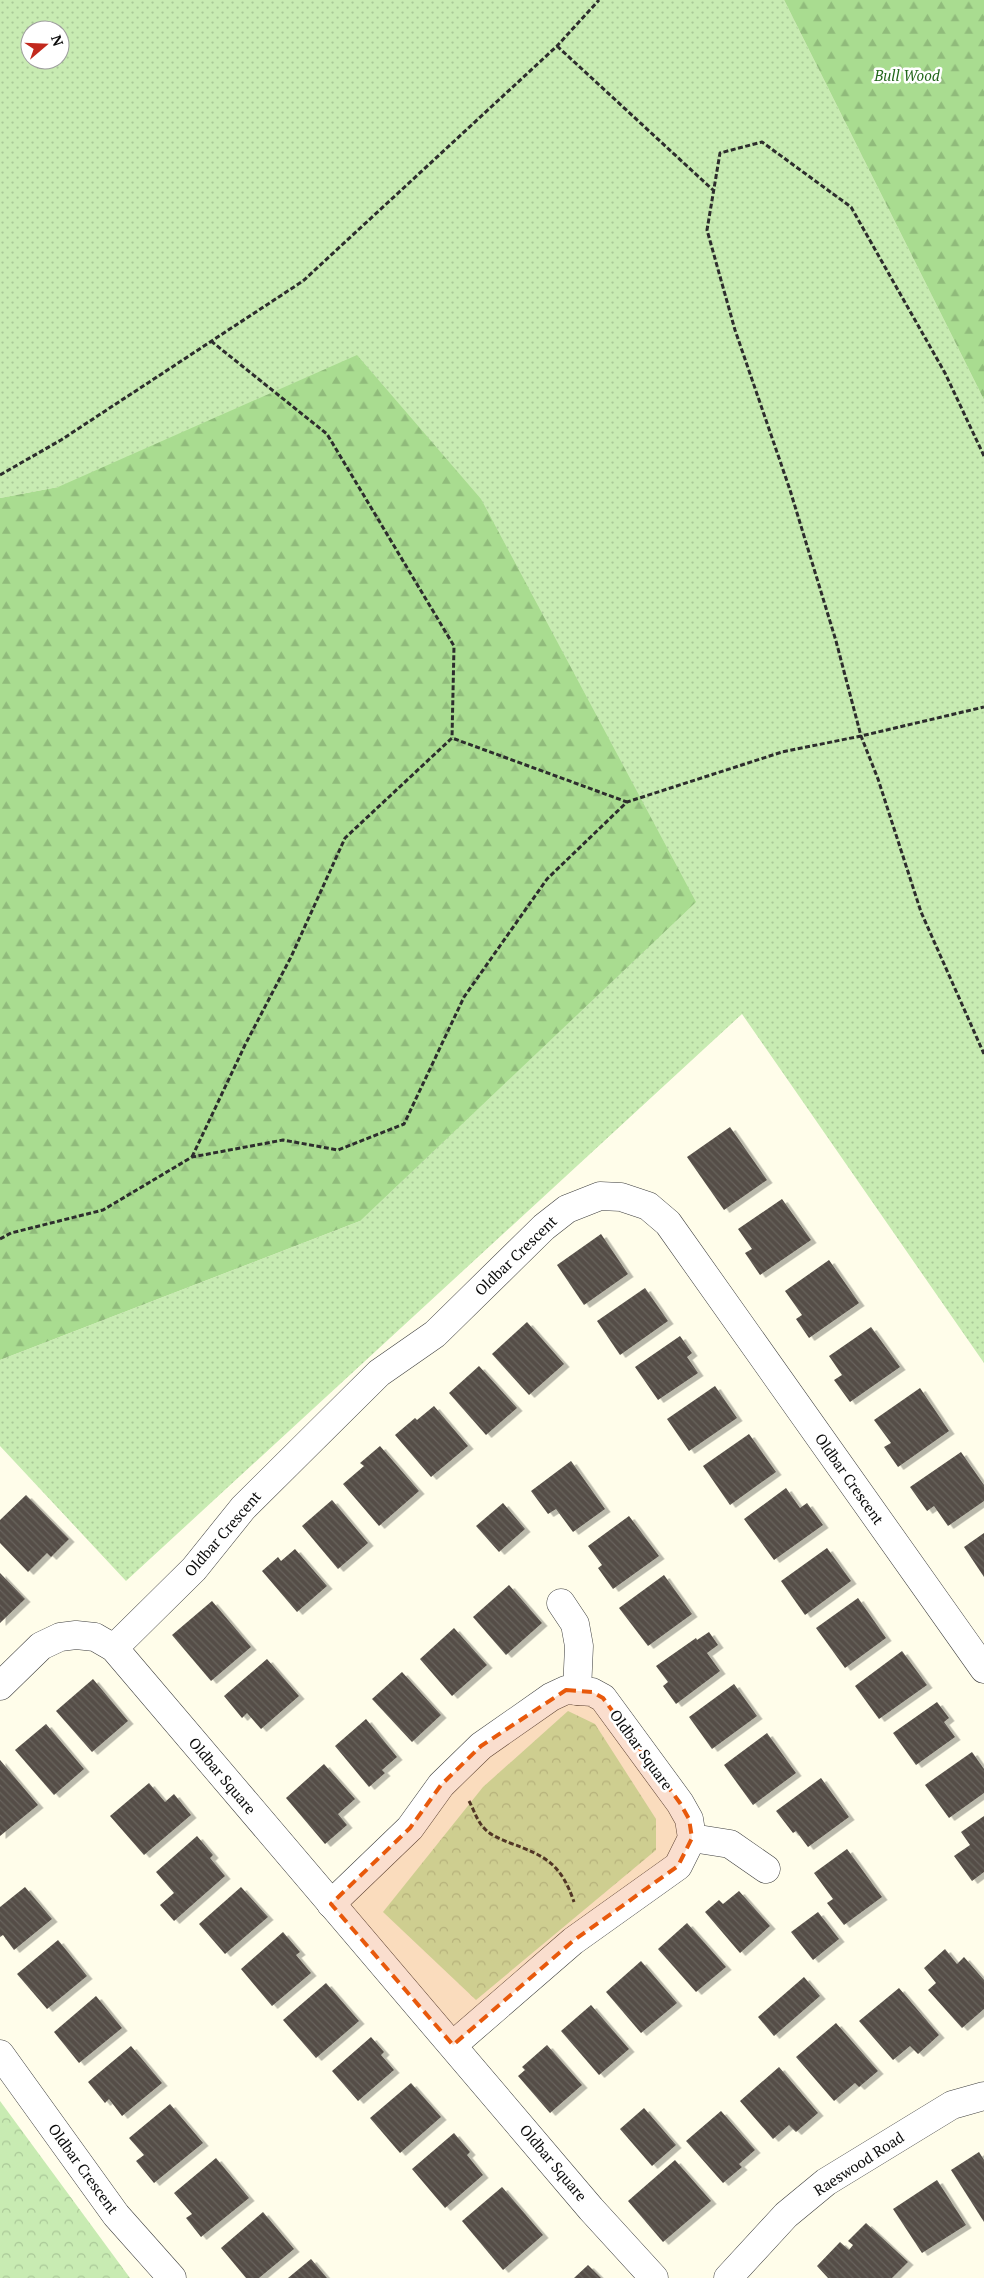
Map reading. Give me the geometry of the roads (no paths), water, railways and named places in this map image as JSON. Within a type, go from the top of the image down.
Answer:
[{"type":"street","name":"Oldbar Crescent","points":[[114,1648],[194,1570],[242,1508],[379,1373],[436,1334],[544,1227],[567,1208],[600,1196],[621,1197],[648,1206],[668,1223],[984,1669]]},
{"type":"street","points":[[561,1604],[575,1624],[579,1646],[577,1691]]},
{"type":"street","points":[[0,1686],[41,1646],[60,1637],[76,1635],[95,1637],[114,1648]]},
{"type":"street","name":"Oldbar Square","points":[[114,1648],[330,1904],[591,2208],[654,2278]]},
{"type":"street","name":"Oldbar Square","points":[[330,1904],[410,1828],[441,1785],[481,1746],[551,1697],[566,1690],[592,1692],[603,1698],[680,1803],[689,1819],[692,1838]]},
{"type":"street","points":[[453,2045],[584,1933],[678,1866],[692,1838],[730,1844],[766,1869]]},
{"type":"street","name":"Oldbar Crescent","points":[[0,2054],[116,2215],[172,2278]]},
{"type":"street","name":"Raeswood Road","points":[[728,2278],[786,2216],[826,2182],[952,2105],[984,2096]]},
{"type":"park label","name":"Bull Wood","points":[[907,76]]}]
